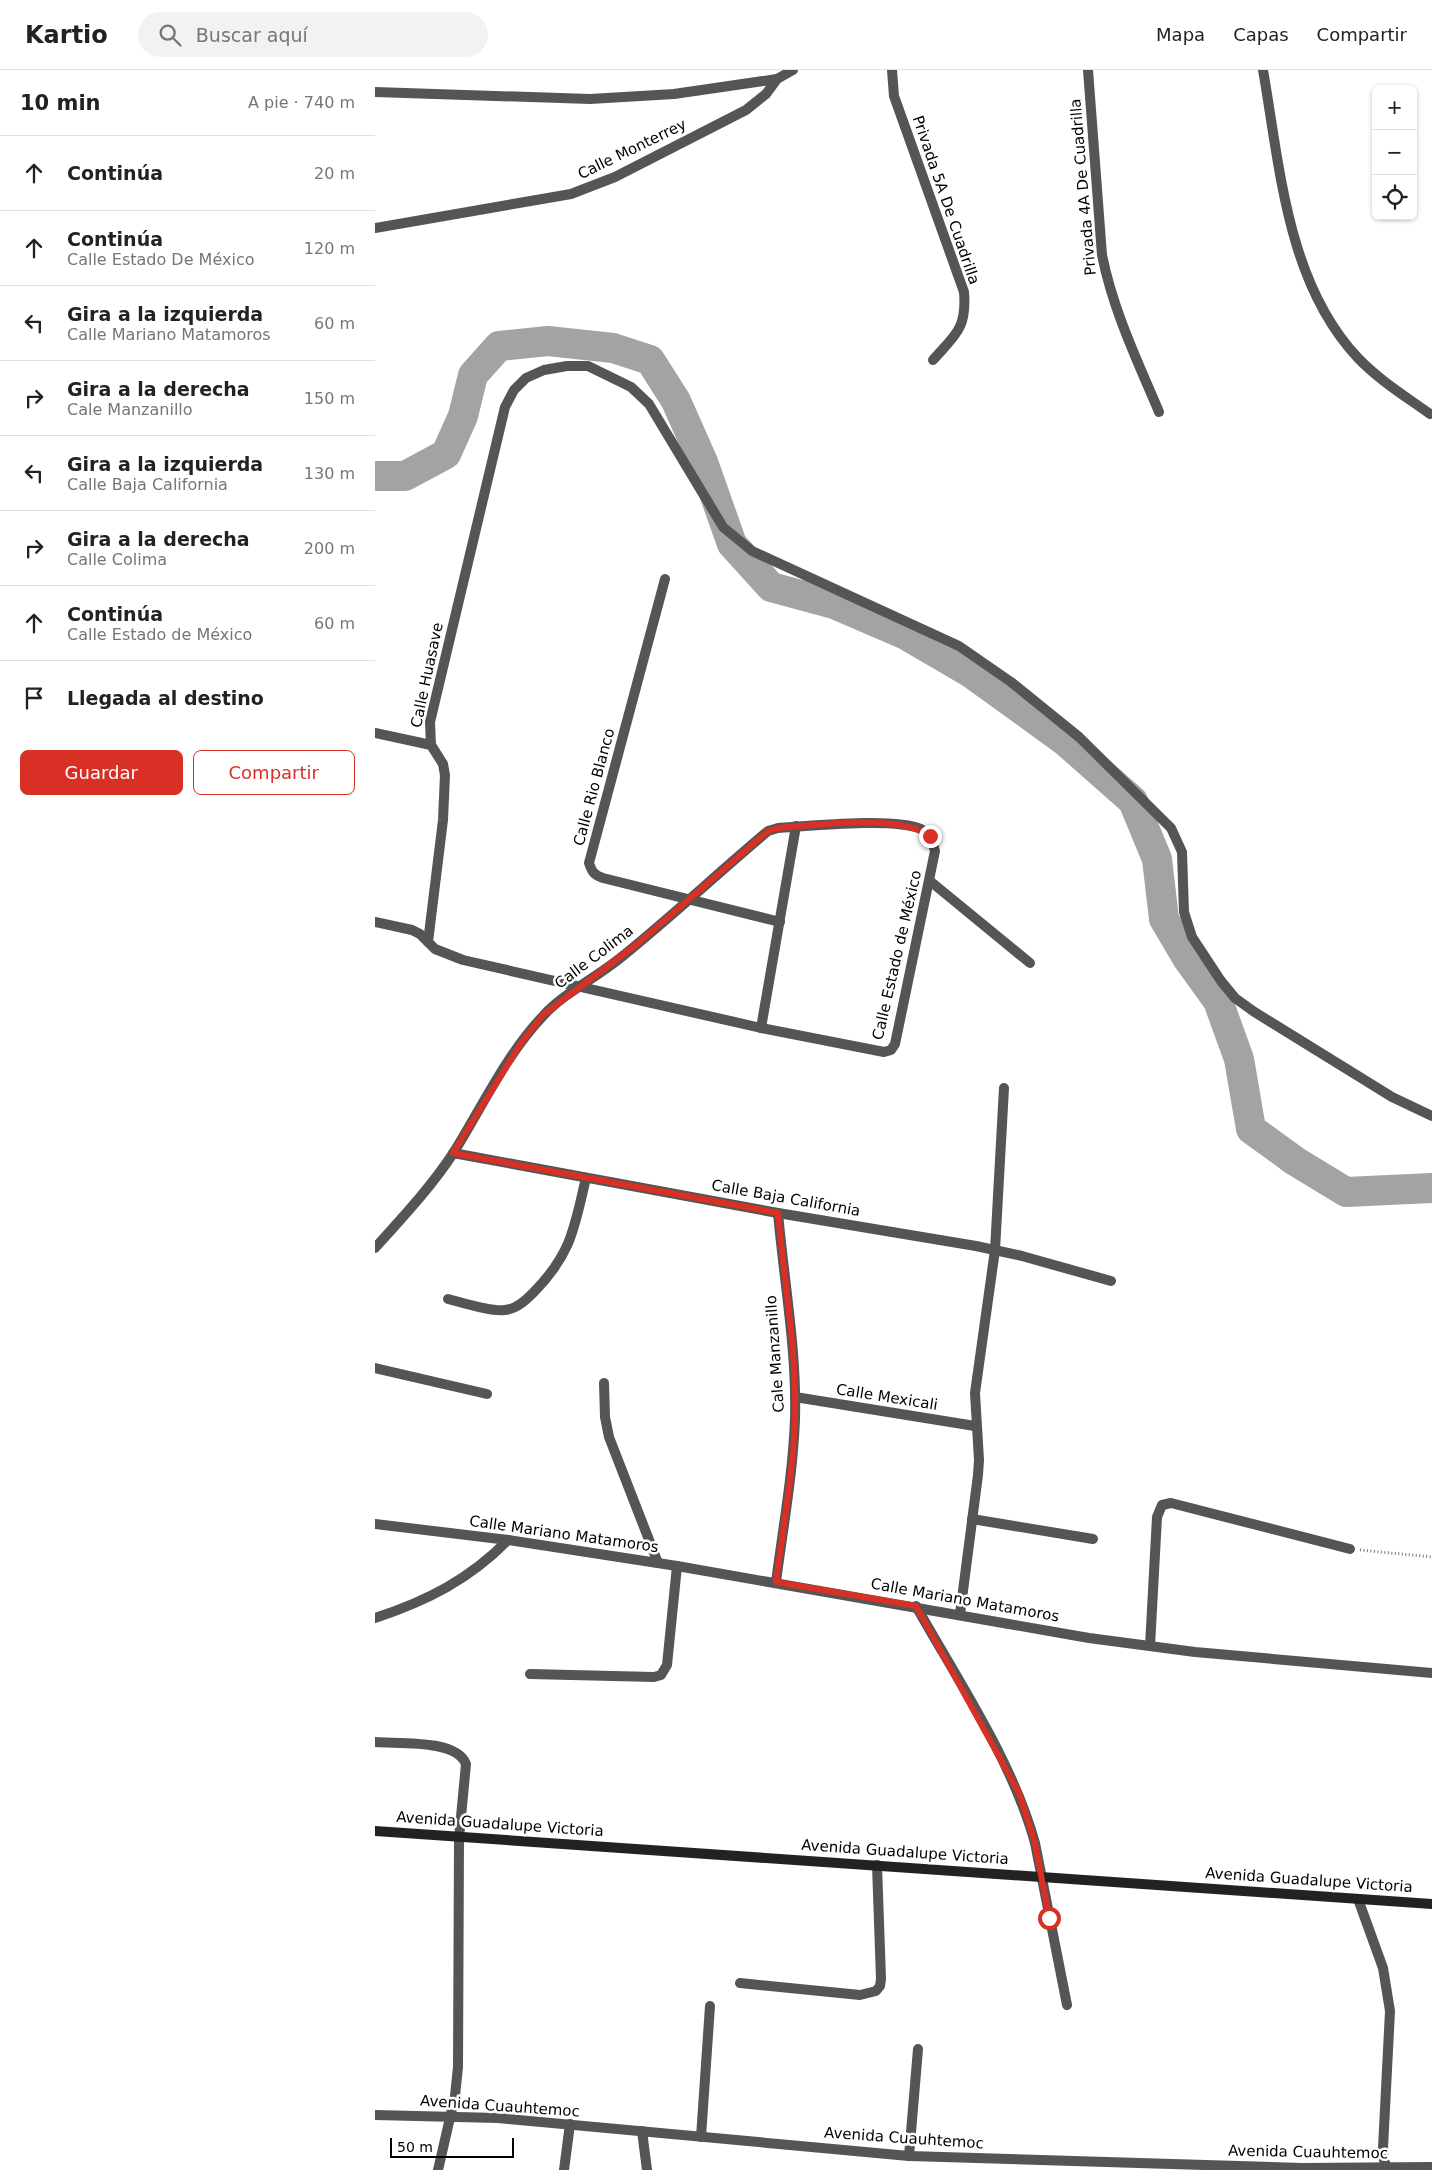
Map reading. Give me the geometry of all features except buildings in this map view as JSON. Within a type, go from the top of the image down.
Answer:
[{"type":"main road","name":"Avenida Guadalupe Victoria","points":[[375,1831],[1432,1904]]},
{"type":"street","name":"Calle Monterrey","points":[[375,228],[551,199],[590,187],[746,110],[766,94],[777,79],[793,70]]},
{"type":"street","name":"Privada 5A De Cuadrilla","points":[[892,70],[894,96],[963,292],[965,318],[933,360]]},
{"type":"street","name":"Privada 4A De Cuadrilla","points":[[1088,70],[1102,255],[1107,279],[1121,321],[1159,412]]},
{"type":"street","points":[[1263,70],[1293,234],[1305,271],[1321,306],[1338,333],[1357,357],[1378,377],[1430,414]]},
{"type":"street","points":[[375,92],[590,99],[673,94],[777,79]]},
{"type":"street","name":"Calle Huasave","points":[[428,942],[443,820],[445,775],[443,764],[431,745],[430,722],[505,407],[514,390],[526,378],[544,370],[567,366],[588,366],[631,388],[649,404],[723,527],[737,540],[753,551],[959,646],[985,662],[1079,737],[1161,815],[1178,840],[1182,852],[1187,925],[1209,965],[1235,998],[1370,1084],[1432,1116]]},
{"type":"street","name":"Calle Rio Blanco","points":[[665,579],[589,863],[596,876],[780,922]]},
{"type":"street","points":[[375,733],[431,745]]},
{"type":"street","name":"Calle Estado de México","points":[[761,1028],[873,1051],[891,1050],[895,1044],[930,881],[935,851],[930,836],[921,829],[869,823],[796,826]]},
{"type":"street","points":[[375,922],[412,930],[435,949],[452,957],[579,988],[761,1028],[796,826]]},
{"type":"street","name":"Calle Colima","points":[[375,1248],[453,1153],[521,1043],[543,1015],[614,963],[768,831],[796,826]]},
{"type":"street","points":[[930,881],[1030,963]]},
{"type":"street","points":[[960,1614],[979,1460],[975,1426],[976,1374],[995,1250],[1004,1088]]},
{"type":"street","name":"Calle Baja California","points":[[453,1153],[778,1213],[995,1250],[1111,1281]]},
{"type":"street","points":[[449,1299],[505,1310],[525,1301],[554,1272],[563,1256],[575,1224],[586,1178]]},
{"type":"street","name":"Cale Manzanillo","points":[[776,1582],[791,1473],[795,1397],[778,1213]]},
{"type":"street","points":[[375,1368],[487,1394]]},
{"type":"street","points":[[605,1383],[605,1417],[609,1437],[658,1563]]},
{"type":"street","name":"Calle Mexicali","points":[[795,1397],[975,1426]]},
{"type":"street","points":[[1150,1646],[1157,1517],[1162,1505],[1167,1503],[1350,1549]]},
{"type":"street","points":[[972,1519],[1093,1539]]},
{"type":"street","name":"Calle Mariano Matamoros","points":[[375,1524],[508,1540],[677,1566],[916,1606],[1089,1638],[1150,1646],[1432,1673]]},
{"type":"street","points":[[375,1618],[437,1594],[462,1580],[489,1560],[508,1540]]},
{"type":"street","points":[[530,1674],[654,1677],[661,1675],[667,1665],[677,1566]]},
{"type":"street","points":[[916,1606],[1019,1793],[1035,1843],[1067,2005]]},
{"type":"street","points":[[375,1742],[440,1747],[458,1752],[463,1756],[466,1771],[459,1838],[460,2034],[458,2067],[451,2116],[438,2170]]},
{"type":"street","points":[[740,1983],[861,1995],[876,1991],[880,1986],[881,1979],[877,1865]]},
{"type":"street","points":[[1358,1899],[1383,1968],[1389,2004],[1383,2148],[1387,2169]]},
{"type":"street","points":[[701,2137],[710,2006]]},
{"type":"street","points":[[909,2156],[918,2049]]},
{"type":"street","name":"Avenida Cuauhtemoc","points":[[375,2115],[451,2116],[571,2124],[909,2156],[1114,2166],[1302,2169],[1432,2167]]},
{"type":"street","points":[[565,2170],[571,2124]]},
{"type":"street","points":[[642,2131],[647,2170]]},
{"type":"path","points":[[1350,1549],[1432,1557]]},
{"type":"waterway","points":[[375,476],[405,476],[446,454],[463,416],[473,375],[499,346],[548,341],[613,348],[650,360],[676,401],[703,462],[732,544],[771,587],[834,604],[906,635],[971,673],[1065,741],[1133,801],[1157,859],[1164,919],[1187,958],[1218,1001],[1239,1059],[1251,1129],[1295,1161],[1346,1192],[1432,1188]]},
{"type":"route","points":[[930,836],[921,829],[908,826],[869,823],[796,826],[768,831],[614,963],[543,1015],[521,1043],[453,1153],[778,1213],[794,1376],[795,1419],[791,1473],[776,1582],[916,1606],[1019,1793],[1035,1843],[1049,1918]]}]
